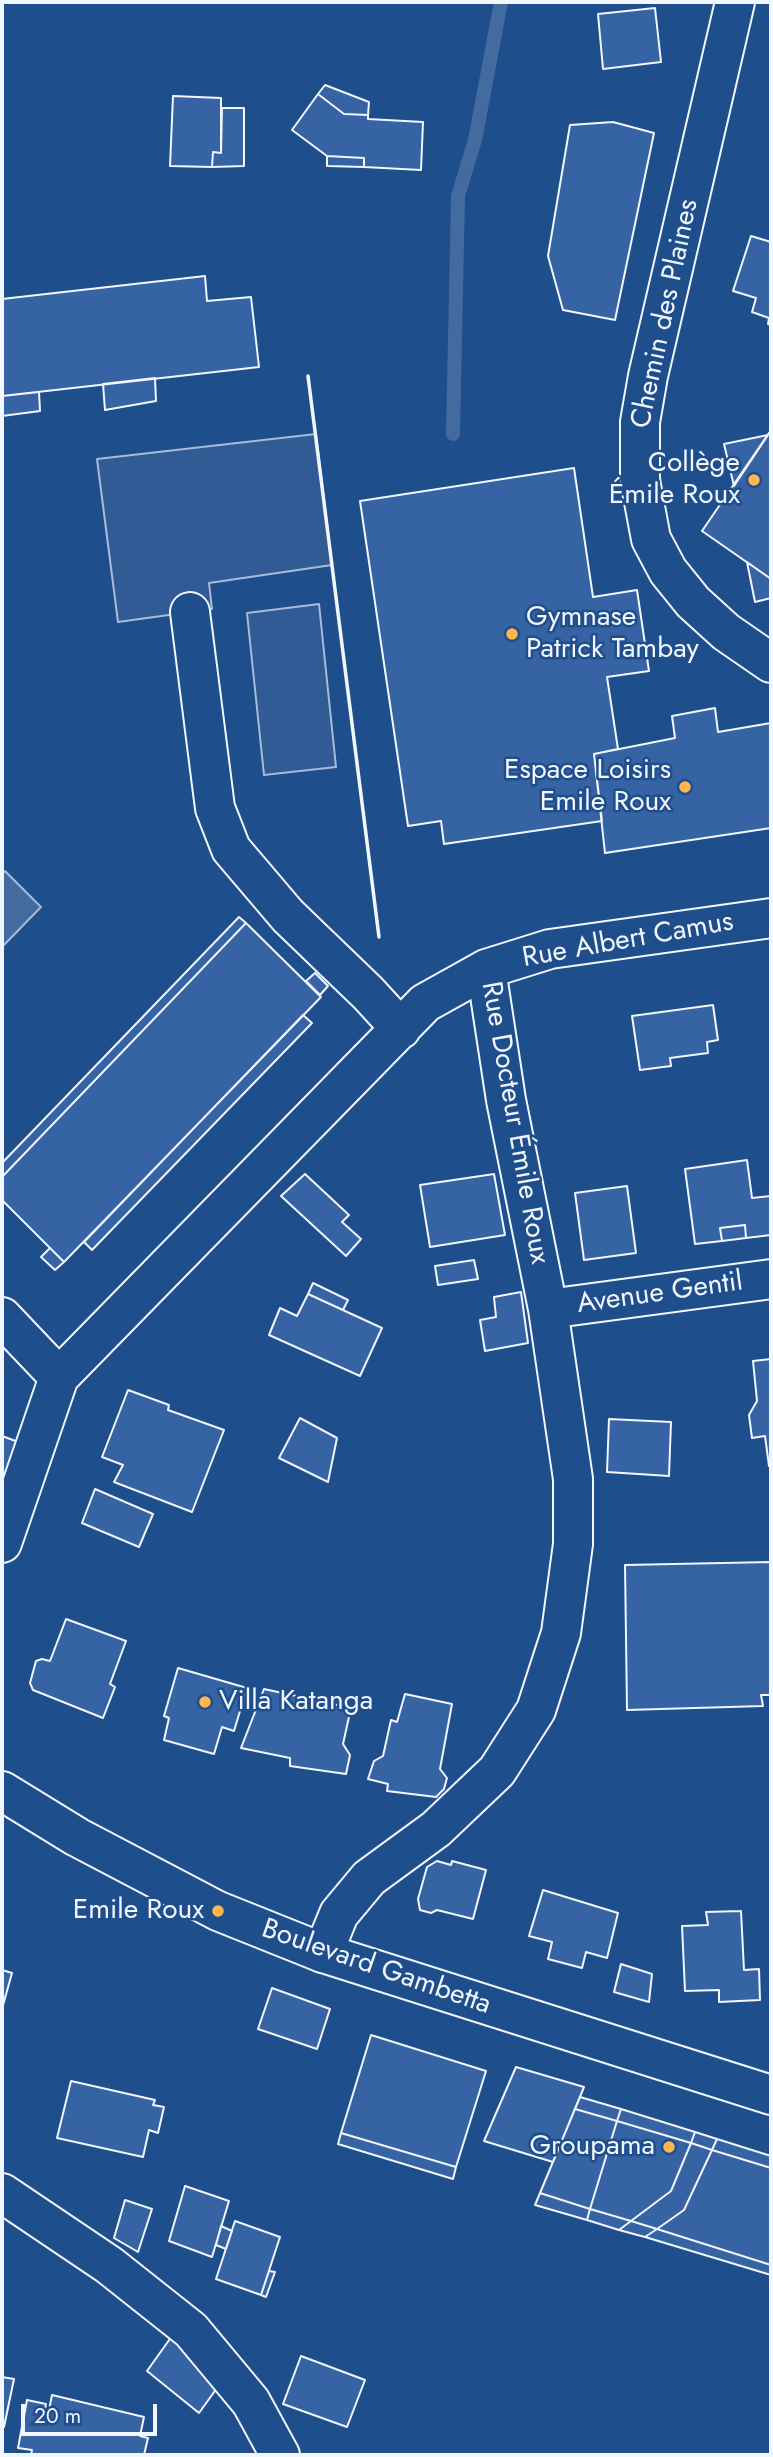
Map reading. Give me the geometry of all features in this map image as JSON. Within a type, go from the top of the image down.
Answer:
[{"type":"street","name":"Chemin des Plaines","points":[[735,2],[648,376],[639,422],[640,480],[651,539],[668,571],[693,602],[726,632],[771,663]]},
{"type":"street","points":[[190,612],[215,808],[231,849],[288,916],[368,992],[401,1029]]},
{"type":"street","name":"Rue Albert Camus","points":[[486,969],[550,949],[771,918]]},
{"type":"street","name":"Rue Docteur Émile Roux","points":[[2,1543],[60,1377],[425,1003],[486,969],[506,1100],[548,1309],[573,1479],[573,1544],[561,1633],[536,1710],[497,1771],[436,1829],[369,1878],[339,1914],[323,1953]]},
{"type":"street","name":"Avenue Gentil","points":[[548,1309],[771,1279]]},
{"type":"street","points":[[2,1317],[60,1377]]},
{"type":"street","name":"Boulevard Gambetta","points":[[2,1791],[77,1837],[218,1911],[323,1953],[771,2095]]},
{"type":"street","points":[[2,2193],[108,2265],[191,2330],[251,2402],[280,2455]]},
{"type":"shaded area","points":[[316,434],[332,565],[209,583],[212,609],[118,622],[97,459]]},
{"type":"shaded area","points":[[319,604],[336,767],[264,775],[247,613]]},
{"type":"shaded area","points":[[5,871],[41,907],[2,947],[2,874]]},
{"type":"building","points":[[655,8],[661,62],[603,69],[598,14]]},
{"type":"building","points":[[325,85],[369,102],[368,115],[344,114],[318,94]]},
{"type":"building","points":[[318,94],[344,114],[368,115],[368,119],[423,122],[421,170],[364,167],[364,158],[327,156],[292,130]]},
{"type":"building","points":[[173,96],[221,98],[221,153],[213,152],[212,167],[170,166]]},
{"type":"building","points":[[222,108],[244,108],[244,166],[212,167],[213,152],[221,153]]},
{"type":"building","points":[[613,122],[654,133],[615,320],[563,310],[548,256],[570,125]]},
{"type":"building","points":[[327,156],[364,158],[364,167],[327,166]]},
{"type":"building","points":[[751,236],[771,242],[771,325],[768,324],[769,318],[752,312],[756,298],[733,291]]},
{"type":"building","points":[[205,276],[207,301],[251,297],[259,367],[2,396],[2,299]]},
{"type":"building","points":[[155,378],[156,401],[105,410],[103,384]]},
{"type":"building","points":[[39,392],[40,411],[2,416],[2,396]]},
{"type":"building","name":"Collège Émile Roux","points":[[771,430],[771,579],[702,531]]},
{"type":"building","points":[[768,435],[734,486],[724,444]]},
{"type":"building","name":"Gymnase Patrick Tambay","points":[[574,468],[593,597],[637,590],[649,671],[607,677],[618,749],[594,754],[602,821],[444,844],[441,821],[408,826],[360,501]]},
{"type":"building","points":[[747,562],[771,579],[771,598],[755,602]]},
{"type":"building","name":"Espace Loisirs Emile Roux","points":[[715,708],[718,732],[771,723],[771,828],[605,853],[594,754],[675,738],[672,716]]},
{"type":"building","points":[[239,917],[246,923],[2,1177],[2,1163]]},
{"type":"building","points":[[246,923],[321,997],[64,1262],[2,1200],[2,1177]]},
{"type":"building","points":[[315,973],[328,986],[320,995],[306,981]]},
{"type":"building","points":[[713,1005],[718,1040],[707,1042],[708,1053],[670,1058],[671,1066],[640,1070],[632,1016]]},
{"type":"building","points":[[303,1015],[312,1023],[92,1250],[84,1242]]},
{"type":"building","points":[[747,1160],[752,1198],[771,1196],[771,1235],[746,1238],[745,1225],[720,1228],[722,1241],[695,1244],[685,1169]]},
{"type":"building","points":[[305,1174],[349,1215],[342,1222],[361,1239],[346,1256],[281,1196]]},
{"type":"building","points":[[494,1174],[505,1235],[430,1247],[420,1185]]},
{"type":"building","points":[[627,1186],[636,1253],[584,1260],[575,1193]]},
{"type":"building","points":[[745,1225],[746,1238],[722,1241],[720,1228]]},
{"type":"building","points":[[50,1248],[64,1262],[55,1270],[41,1257]]},
{"type":"building","points":[[474,1260],[478,1279],[438,1285],[435,1266]]},
{"type":"building","points":[[313,1283],[348,1300],[343,1310],[308,1294]]},
{"type":"building","points":[[521,1292],[528,1343],[485,1351],[480,1320],[496,1317],[494,1297]]},
{"type":"building","points":[[308,1294],[382,1328],[360,1376],[269,1335],[280,1308],[297,1316]]},
{"type":"building","points":[[771,1359],[769,1466],[765,1436],[752,1438],[749,1415],[757,1401],[753,1361]]},
{"type":"building","points":[[128,1390],[169,1405],[168,1410],[224,1430],[192,1512],[114,1482],[123,1465],[102,1457]]},
{"type":"building","points":[[300,1418],[337,1438],[328,1482],[279,1458]]},
{"type":"building","points":[[609,1419],[671,1422],[669,1476],[607,1472]]},
{"type":"building","points":[[2,1436],[21,1443],[2,1492]]},
{"type":"building","points":[[95,1489],[153,1514],[139,1547],[82,1523]]},
{"type":"building","points":[[771,1562],[771,1695],[761,1695],[763,1706],[627,1710],[625,1565]]},
{"type":"building","points":[[66,1619],[126,1641],[110,1684],[115,1687],[103,1718],[33,1690],[30,1683],[36,1661],[50,1661]]},
{"type":"building","name":"Villa Katanga","points":[[178,1668],[247,1688],[234,1731],[222,1727],[214,1754],[164,1740],[169,1718],[164,1716]]},
{"type":"building","points":[[264,1689],[351,1708],[343,1744],[350,1755],[346,1774],[290,1766],[290,1758],[241,1748]]},
{"type":"building","points":[[405,1694],[452,1704],[440,1769],[447,1778],[444,1789],[436,1797],[387,1791],[388,1784],[368,1779],[374,1761],[383,1756],[391,1720],[397,1722]]},
{"type":"building","points":[[437,1861],[451,1865],[452,1861],[486,1870],[473,1919],[437,1910],[431,1913],[420,1910],[418,1899],[427,1867]]},
{"type":"building","points":[[543,1890],[618,1913],[607,1958],[586,1952],[582,1968],[548,1959],[552,1942],[529,1936]]},
{"type":"building","points":[[741,1911],[744,1970],[759,1969],[760,2000],[719,2002],[719,1990],[685,1991],[682,1926],[708,1925],[706,1912]]},
{"type":"building","points":[[621,1964],[652,1974],[649,2002],[614,1992]]},
{"type":"building","points":[[2,1970],[12,1973],[2,2009]]},
{"type":"building","points":[[272,1988],[330,2009],[317,2049],[258,2029]]},
{"type":"building","points":[[371,2035],[486,2071],[456,2167],[341,2133]]},
{"type":"building","points":[[516,2067],[584,2087],[553,2162],[484,2141]]},
{"type":"building","points":[[71,2081],[155,2100],[153,2105],[164,2107],[158,2133],[149,2130],[143,2157],[57,2138]]},
{"type":"building","points":[[580,2097],[621,2109],[617,2121],[575,2109]]},
{"type":"building","points":[[575,2109],[617,2121],[590,2209],[540,2193]]},
{"type":"building","points":[[621,2109],[695,2132],[691,2143],[617,2121]]},
{"type":"building","points":[[617,2121],[691,2143],[671,2191],[631,2221],[590,2209]]},
{"type":"building","points":[[695,2132],[717,2139],[712,2150],[691,2143]]},
{"type":"building","points":[[341,2133],[456,2167],[453,2179],[338,2144]]},
{"type":"building","points":[[717,2139],[771,2156],[771,2168],[712,2150]]},
{"type":"building","points":[[691,2143],[712,2150],[684,2210],[657,2229],[631,2221],[671,2191]]},
{"type":"building","points":[[712,2150],[771,2168],[771,2265],[657,2229],[684,2210]]},
{"type":"building","points":[[185,2186],[229,2201],[212,2257],[169,2241]]},
{"type":"building","points":[[540,2193],[590,2209],[587,2220],[535,2205]]},
{"type":"building","points":[[125,2200],[152,2209],[138,2252],[114,2238]]},
{"type":"building","points":[[590,2209],[631,2221],[619,2230],[587,2220]]},
{"type":"building","points":[[235,2221],[280,2237],[261,2295],[216,2279]]},
{"type":"building","points":[[631,2221],[657,2229],[645,2237],[619,2230]]},
{"type":"building","points":[[221,2226],[232,2231],[226,2249],[216,2245]]},
{"type":"building","points":[[657,2229],[771,2265],[771,2275],[645,2237]]},
{"type":"building","points":[[269,2271],[275,2272],[266,2297],[261,2295]]},
{"type":"building","points":[[172,2336],[217,2388],[199,2413],[147,2371]]},
{"type":"building","points":[[301,2356],[365,2380],[347,2427],[283,2404]]},
{"type":"building","points":[[2,2377],[14,2379],[4,2427],[2,2427]]},
{"type":"building","points":[[52,2395],[144,2417],[140,2436],[148,2438],[144,2455],[31,2455],[32,2450],[18,2448],[27,2400],[46,2404],[44,2414],[48,2415]]},
{"type":"waterway","points":[[453,434],[458,196],[475,140],[501,2]]},
{"type":"wall","points":[[308,376],[379,937]]},
{"type":"place","name":"Collège Émile Roux","points":[[754,480]]},
{"type":"place","name":"Gymnase Patrick Tambay","points":[[512,634]]},
{"type":"place","name":"Espace Loisirs Emile Roux","points":[[685,787]]},
{"type":"place","name":"Villa Katanga","points":[[205,1702]]},
{"type":"place","name":"Emile Roux","points":[[218,1911]]},
{"type":"place","name":"Groupama","points":[[669,2147]]}]
